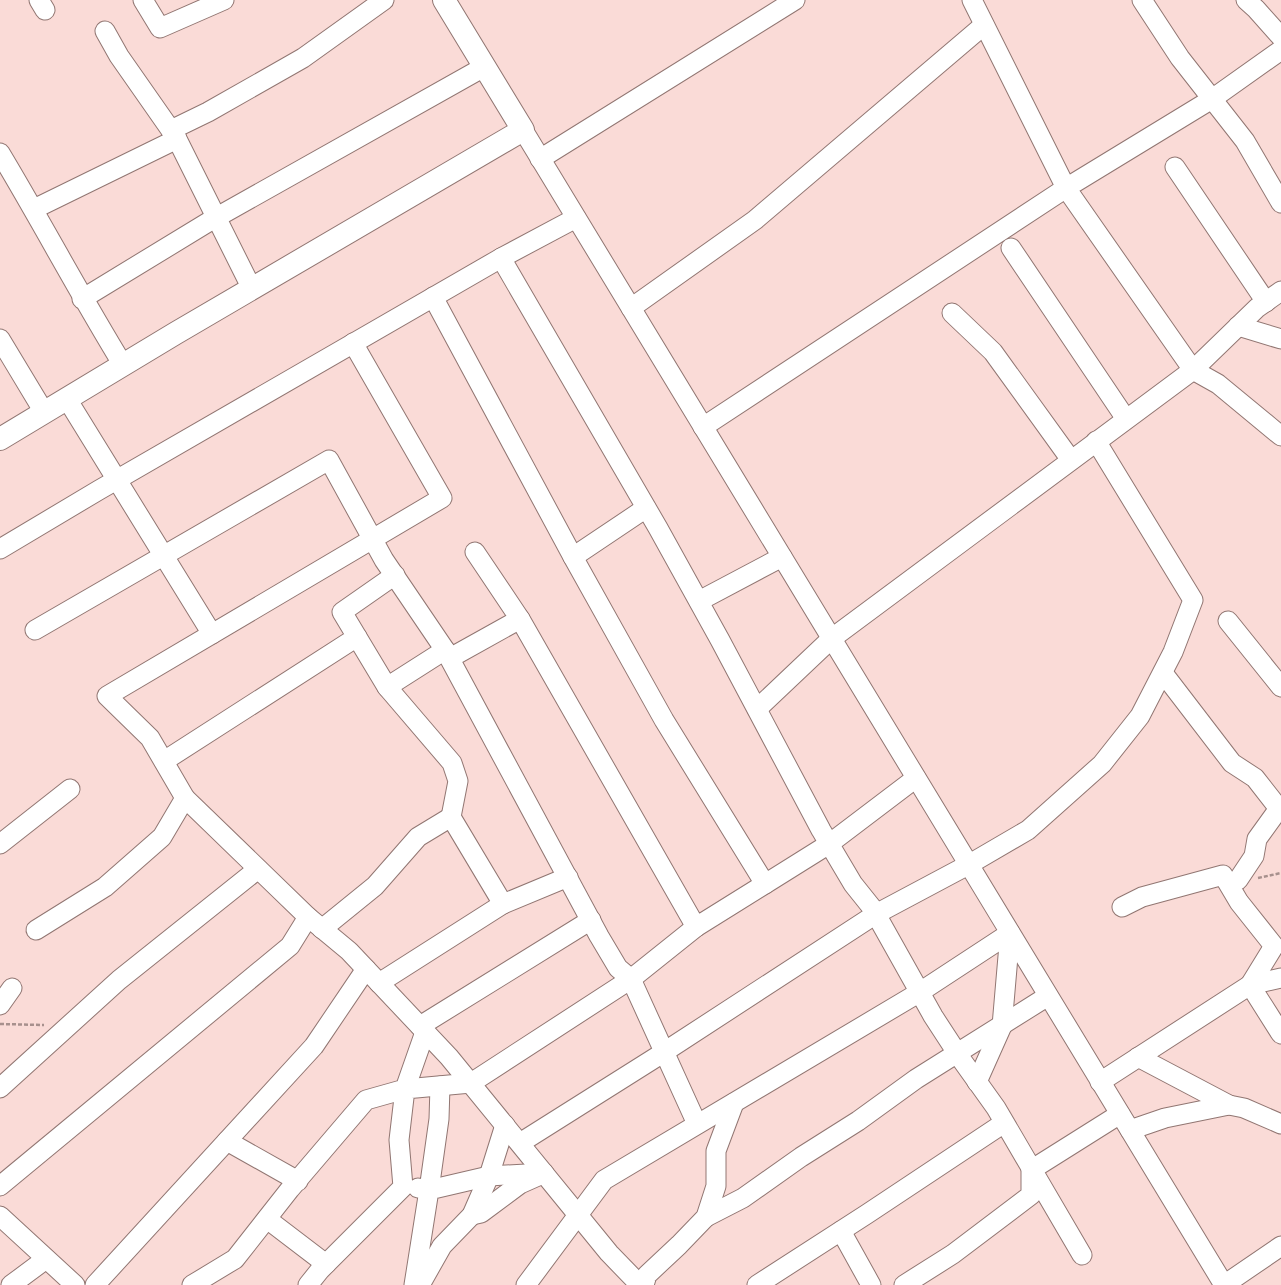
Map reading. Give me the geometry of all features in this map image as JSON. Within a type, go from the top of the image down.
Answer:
[{"type":"main road","points":[[0,439],[252,288],[523,130],[444,0]]},
{"type":"street","points":[[143,0],[160,28],[224,0]]},
{"type":"street","points":[[34,209],[174,135],[208,112],[303,58],[384,0]]},
{"type":"street","points":[[540,159],[795,0]]},
{"type":"street","points":[[972,0],[1066,188],[1193,370],[1218,384],[1281,436]]},
{"type":"street","points":[[1142,0],[1180,58],[1245,141],[1281,203]]},
{"type":"street","points":[[1246,0],[1256,8],[1281,37]]},
{"type":"street","points":[[630,308],[755,220],[984,25]]},
{"type":"street","points":[[105,31],[118,56],[174,135],[252,288]]},
{"type":"street","points":[[703,427],[1066,188],[1212,99],[1281,50]]},
{"type":"street","points":[[82,299],[216,218],[484,66]]},
{"type":"street","points":[[523,130],[1224,1285],[1281,1246]]},
{"type":"street","points":[[3,164],[34,209],[82,299],[123,365]]},
{"type":"street","points":[[1175,167],[1266,302]]},
{"type":"street","points":[[0,549],[117,479],[353,343],[501,258],[576,218]]},
{"type":"street","points":[[1011,248],[1126,419]]},
{"type":"street","points":[[501,258],[646,508],[757,709],[829,844],[853,884],[876,914],[920,992],[957,1053],[1004,1122],[1082,1255]]},
{"type":"street","points":[[757,709],[832,639],[1193,370],[1238,326],[1281,291]]},
{"type":"street","points":[[432,298],[573,557],[664,720],[765,884]]},
{"type":"street","points":[[952,313],[993,352],[1071,460]]},
{"type":"street","points":[[1238,326],[1281,339]]},
{"type":"street","points":[[0,339],[44,412]]},
{"type":"street","points":[[353,343],[442,498],[107,696],[150,738],[185,798],[308,917],[349,951],[423,1029],[471,1083],[609,1253],[640,1285]]},
{"type":"street","points":[[67,399],[165,555],[212,634]]},
{"type":"street","points":[[520,1143],[663,1053],[876,914],[968,865],[1028,830],[1102,764],[1140,716],[1173,652],[1193,600],[1096,442]]},
{"type":"street","points":[[35,630],[329,460],[394,575],[447,654],[618,968],[631,979],[663,1053],[697,1124]]},
{"type":"street","points":[[573,557],[646,508]]},
{"type":"street","points":[[475,552],[520,619],[696,927]]},
{"type":"street","points":[[698,601],[782,557]]},
{"type":"street","points":[[394,575],[342,612],[387,687],[452,763],[458,781],[451,817],[503,904]]},
{"type":"street","points":[[387,687],[447,654],[520,619]]},
{"type":"street","points":[[1228,621],[1281,687]]},
{"type":"street","points":[[164,761],[357,637]]},
{"type":"street","points":[[1163,673],[1232,763],[1255,778],[1280,810],[1275,814],[1257,839],[1254,856],[1238,880]]},
{"type":"street","points":[[192,1285],[235,1259],[366,1100],[405,1090],[471,1083],[631,979],[696,927],[829,844],[916,778]]},
{"type":"street","points":[[0,844],[70,789]]},
{"type":"street","points":[[36,930],[105,887],[162,837],[185,798]]},
{"type":"street","points":[[322,929],[375,886],[418,837],[451,817]]},
{"type":"street","points":[[0,1088],[120,980],[258,868]]},
{"type":"street","points":[[1122,907],[1142,896],[1223,875],[1239,902],[1278,942],[1250,985]]},
{"type":"street","points":[[95,1285],[314,1046],[373,976],[503,904],[568,877]]},
{"type":"street","points":[[0,1186],[290,946],[308,917]]},
{"type":"street","points":[[308,1285],[326,1264],[403,1187],[400,1140],[405,1090],[423,1029],[591,920]]},
{"type":"street","points":[[526,1285],[604,1180],[920,992],[1010,933]]},
{"type":"street","points":[[977,1082],[1002,1026],[1010,933]]},
{"type":"street","points":[[1100,1082],[1250,985],[1281,978]]},
{"type":"street","points":[[1250,985],[1281,1034]]},
{"type":"street","points":[[0,1005],[12,988]]},
{"type":"street","points":[[644,1285],[647,1275],[680,1245],[706,1217],[743,1198],[801,1157],[858,1121],[916,1079],[1048,996]]},
{"type":"street","points":[[1138,1057],[1229,1105],[1244,1108],[1281,1124]]},
{"type":"street","points":[[414,1285],[440,1119],[440,1086]]},
{"type":"street","points":[[706,1217],[716,1186],[716,1151],[734,1103]]},
{"type":"street","points":[[1130,1130],[1165,1118],[1229,1105]]},
{"type":"street","points":[[1031,1170],[1120,1114]]},
{"type":"street","points":[[757,1285],[1004,1122]]},
{"type":"street","points":[[420,1285],[442,1246],[472,1215],[489,1176],[505,1125]]},
{"type":"street","points":[[227,1141],[298,1181]]},
{"type":"street","points":[[904,1285],[952,1254],[1031,1195],[1031,1170]]},
{"type":"street","points":[[403,1187],[429,1190],[489,1176],[544,1174]]},
{"type":"street","points":[[472,1215],[482,1213],[520,1184],[544,1174]]},
{"type":"street","points":[[0,1216],[75,1285]]},
{"type":"street","points":[[267,1219],[326,1264]]},
{"type":"street","points":[[841,1231],[871,1285]]},
{"type":"street","points":[[10,1285],[46,1259]]},
{"type":"path","points":[[0,1024],[69,1026]]}]
